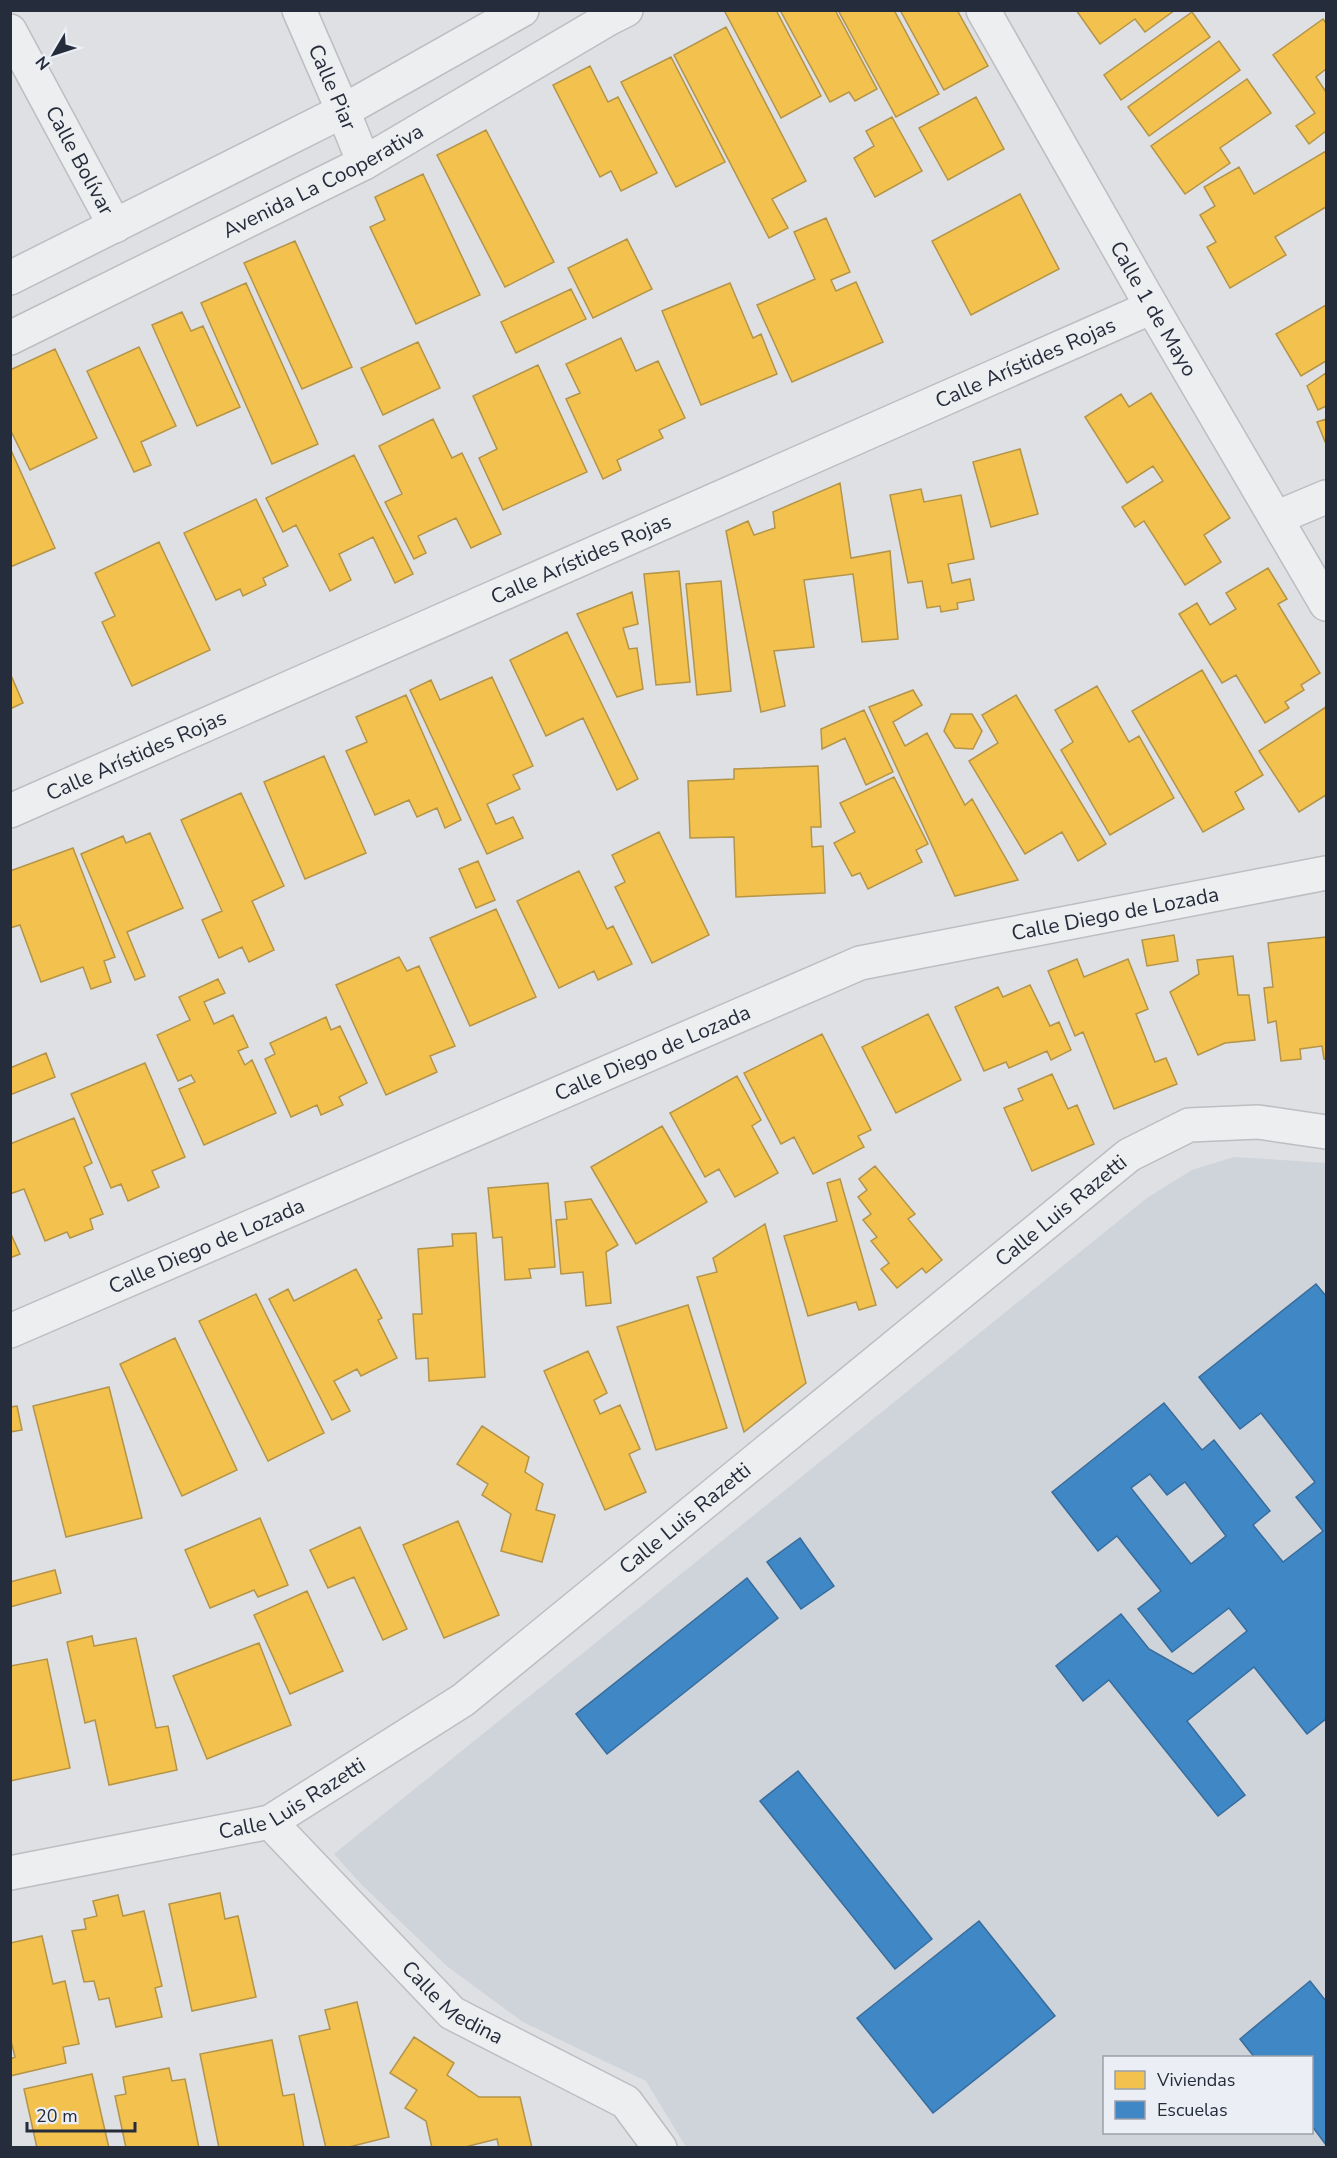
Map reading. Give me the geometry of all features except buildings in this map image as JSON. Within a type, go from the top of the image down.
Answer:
[{"type":"street","name":"Calle Piar","points":[[299,10],[344,111],[364,163]]},
{"type":"street","points":[[10,278],[344,111],[522,10]]},
{"type":"street","name":"Avenida La Cooperativa","points":[[10,338],[364,163],[626,10]]},
{"type":"street","name":"Calle 1 de Mayo","points":[[983,10],[1152,307],[1326,604]]},
{"type":"street","name":"Calle Bolívar","points":[[10,31],[115,226]]},
{"type":"street","name":"Calle Arístides Rojas","points":[[10,811],[1152,307]]},
{"type":"street","points":[[1276,518],[1326,497]]},
{"type":"street","name":"Calle Diego de Lozada","points":[[10,1331],[860,963],[1326,873]]},
{"type":"street","name":"Calle Luis Razetti","points":[[10,1873],[270,1822],[463,1700],[1129,1155],[1190,1125],[1258,1122],[1326,1132]]},
{"type":"street","name":"Calle Medina","points":[[270,1822],[452,2013],[626,2102],[660,2148]]},
{"type":"shaded area","points":[[1234,1157],[1326,1163],[1326,2147],[686,2147],[646,2081],[523,2022],[448,1967],[362,1885],[334,1854],[1147,1198],[1192,1170]]}]
